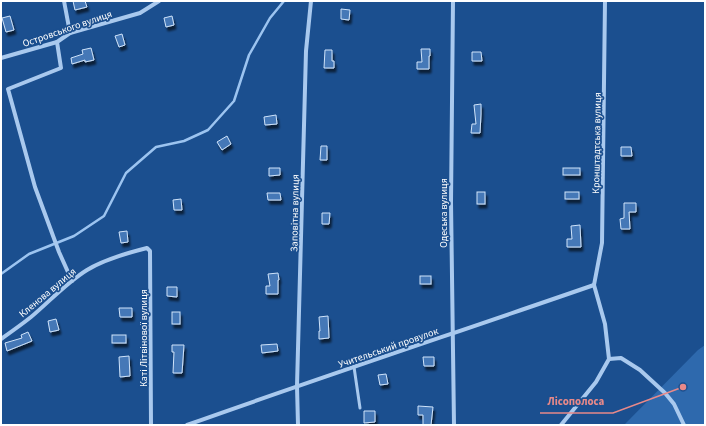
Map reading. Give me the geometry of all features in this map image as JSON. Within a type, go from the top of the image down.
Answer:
[{"type":"street","points":[[64,1],[70,33]]},
{"type":"street","name":"Островського вулиця","points":[[1,58],[57,42],[70,33],[140,13],[157,1]]},
{"type":"street","name":"Заповітна вулиця","points":[[298,425],[297,386],[306,59],[311,1]]},
{"type":"street","name":"Одеська вулиця","points":[[452,1],[451,194],[454,425]]},
{"type":"street","name":"Кронштадтська вулиця","points":[[594,285],[602,243],[605,1]]},
{"type":"street","points":[[57,42],[61,68],[8,89],[35,187],[50,230],[72,281]]},
{"type":"street","name":"Кленова вулиця","points":[[1,339],[30,318],[72,281],[88,270],[126,254],[147,248],[150,251]]},
{"type":"street","name":"Каті Літвінової вулиця","points":[[150,251],[151,425]]},
{"type":"street","points":[[561,425],[596,382],[609,359],[605,324],[594,285]]},
{"type":"street","name":"Учительський провулок","points":[[187,425],[594,285]]},
{"type":"street","points":[[609,359],[621,358],[640,370],[665,393],[674,404],[684,425]]},
{"type":"lane","points":[[354,367],[360,408]]},
{"type":"shaded area","points":[[705,345],[705,425],[624,425],[698,350]]},
{"type":"building","points":[[73,1],[85,1],[87,7],[75,10]]},
{"type":"building","points":[[341,9],[350,10],[349,20],[341,19]]},
{"type":"building","points":[[10,16],[14,30],[6,32],[2,18]]},
{"type":"building","points":[[172,16],[174,25],[166,27],[164,18]]},
{"type":"building","points":[[122,34],[125,45],[119,47],[115,36]]},
{"type":"building","points":[[91,48],[94,60],[85,62],[85,60],[72,64],[71,58],[83,54],[82,50]]},
{"type":"building","points":[[421,49],[430,49],[429,69],[417,69],[417,62],[422,62]]},
{"type":"building","points":[[325,50],[332,50],[332,61],[334,61],[334,68],[324,68]]},
{"type":"building","points":[[472,52],[481,52],[482,61],[472,61]]},
{"type":"building","points":[[481,104],[480,133],[471,133],[472,124],[476,124],[474,105]]},
{"type":"building","points":[[276,115],[277,124],[265,125],[264,117]]},
{"type":"building","points":[[227,136],[231,144],[222,150],[217,142]]},
{"type":"building","points":[[321,146],[327,146],[327,160],[320,160]]},
{"type":"building","points":[[621,147],[631,147],[632,156],[621,156]]},
{"type":"building","points":[[269,168],[280,168],[280,175],[269,176]]},
{"type":"building","points":[[563,168],[580,168],[580,175],[563,175]]},
{"type":"building","points":[[477,192],[485,192],[485,204],[477,204]]},
{"type":"building","points":[[565,192],[579,192],[579,199],[565,199]]},
{"type":"building","points":[[267,193],[280,193],[281,200],[268,200]]},
{"type":"building","points":[[181,199],[182,210],[174,210],[173,200]]},
{"type":"building","points":[[624,203],[636,203],[636,212],[629,212],[630,229],[621,229],[620,219],[624,218]]},
{"type":"building","points":[[322,213],[330,213],[329,224],[322,224]]},
{"type":"building","points":[[580,225],[581,247],[567,247],[567,239],[572,239],[571,226]]},
{"type":"building","points":[[127,231],[128,242],[121,243],[119,232]]},
{"type":"building","points":[[278,273],[278,294],[266,294],[266,286],[270,286],[268,274]]},
{"type":"building","points":[[420,276],[431,276],[431,284],[420,284]]},
{"type":"building","points":[[167,287],[177,287],[177,297],[167,296]]},
{"type":"building","points":[[119,308],[132,308],[132,317],[120,317]]},
{"type":"building","points":[[172,312],[180,312],[180,324],[172,324]]},
{"type":"building","points":[[328,316],[329,338],[319,339],[319,317]]},
{"type":"building","points":[[56,319],[59,330],[50,332],[48,321]]},
{"type":"building","points":[[28,332],[32,341],[7,351],[5,343],[22,338],[21,335]]},
{"type":"building","points":[[112,335],[126,335],[126,343],[112,343]]},
{"type":"building","points":[[277,344],[278,351],[262,353],[261,345]]},
{"type":"building","points":[[172,345],[184,345],[182,373],[173,373],[174,352],[172,352]]},
{"type":"building","points":[[129,356],[130,376],[120,377],[119,357]]},
{"type":"building","points":[[423,357],[434,357],[434,366],[424,366]]},
{"type":"building","points":[[386,374],[388,384],[380,385],[378,375]]},
{"type":"building","points":[[418,406],[433,407],[431,425],[423,425],[423,415],[418,415]]},
{"type":"building","points":[[364,411],[375,411],[375,422],[364,423]]},
{"type":"waterway","points":[[1,274],[29,254],[74,236],[104,216],[126,173],[156,147],[184,141],[208,130],[234,101],[249,55],[270,18],[284,1]]},
{"type":"place","name":"Лісополоса","points":[[683,387]]}]
